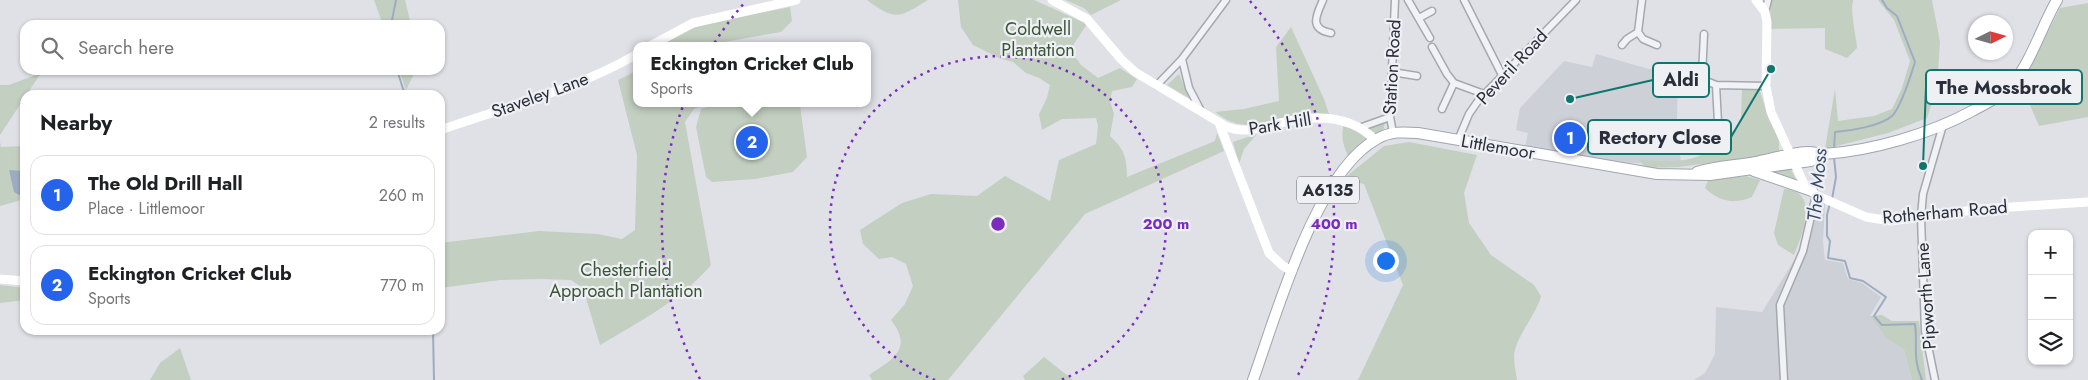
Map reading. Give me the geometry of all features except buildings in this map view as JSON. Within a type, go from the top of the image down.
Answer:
[{"type":"main road","points":[[657,42],[693,23],[796,0]]},
{"type":"main road","points":[[1052,0],[1087,18],[1127,66],[1157,86],[1201,111]]},
{"type":"main road","points":[[1756,0],[1765,12]]},
{"type":"main road","name":"A6135","points":[[1792,159],[1891,142],[1943,125],[1977,108],[2010,87],[2022,71],[2046,18],[2057,0]]},
{"type":"main road","name":"Rotherham Road","points":[[1765,12],[1767,22],[1766,86],[1772,112],[1804,184],[1814,193],[1859,214],[1874,219],[1891,220],[1981,208],[2088,202]]},
{"type":"main road","name":"Staveley Lane","points":[[445,128],[586,78],[616,66],[633,56]]},
{"type":"main road","name":"Park Hill","points":[[1201,111],[1219,123],[1235,130],[1244,131],[1302,118],[1351,122],[1362,127],[1375,140]]},
{"type":"main road","points":[[1219,123],[1266,246],[1274,259],[1292,271]]},
{"type":"main road","name":"A6135","points":[[1253,380],[1292,271],[1328,191],[1343,169],[1375,140],[1393,133]]},
{"type":"main road","name":"Littlemoor","points":[[1393,133],[1418,133],[1657,174],[1692,173],[1710,175],[1751,170],[1792,159]]},
{"type":"main road","name":"Littlemoor","points":[[1692,173],[1710,168],[1760,161],[1792,159]]},
{"type":"main road","points":[[1751,170],[1814,193]]},
{"type":"main road","points":[[0,279],[20,281]]},
{"type":"street","points":[[1157,86],[1182,59],[1226,0]]},
{"type":"street","points":[[1323,0],[1316,23],[1320,29],[1330,32]]},
{"type":"street","name":"Station Road","points":[[1393,133],[1390,117],[1395,0]]},
{"type":"street","points":[[1408,0],[1430,38]]},
{"type":"street","points":[[1464,0],[1502,75]]},
{"type":"street","name":"Peveril Road","points":[[1458,140],[1473,108],[1484,94],[1576,0]]},
{"type":"street","points":[[1642,0],[1638,32],[1643,39],[1656,45]]},
{"type":"street","points":[[1765,12],[1768,0]]},
{"type":"street","points":[[1419,18],[1432,11]]},
{"type":"street","points":[[1622,45],[1627,39],[1638,32]]},
{"type":"street","points":[[1704,34],[1702,76],[1707,83],[1716,85],[1766,86]]},
{"type":"street","points":[[1428,56],[1434,50],[1446,74],[1454,83],[1484,94]]},
{"type":"street","points":[[1182,59],[1189,88],[1201,111]]},
{"type":"street","points":[[1392,72],[1418,76]]},
{"type":"street","points":[[1442,109],[1454,83]]},
{"type":"street","points":[[1710,136],[1719,137],[1716,85]]},
{"type":"street","points":[[1362,127],[1390,117]]},
{"type":"street","name":"Pipworth Lane","points":[[1935,380],[1925,330],[1920,217],[1923,194],[1943,125]]},
{"type":"street","points":[[1784,380],[1780,305],[1803,251],[1814,193]]},
{"type":"shaded area","points":[[1596,54],[1649,69],[1678,71],[1677,116],[1681,165],[1612,162],[1525,147],[1528,133],[1516,130],[1520,108],[1564,61],[1592,67]]},
{"type":"shaded area","points":[[1819,201],[1825,203],[1823,242],[1825,260],[1843,263],[1848,279],[1862,283],[1881,297],[1870,316],[1886,338],[1904,350],[1912,380],[1694,380],[1705,373],[1715,354],[1716,307],[1762,312],[1793,262],[1803,254],[1811,235]]},
{"type":"green space","points":[[374,0],[405,0],[410,20],[381,20]]},
{"type":"green space","points":[[867,0],[928,0],[910,11],[897,15],[876,7]]},
{"type":"green space","name":"Coldwell Plantation","points":[[958,0],[1034,0],[1087,24],[1070,50],[1081,65],[1098,78],[1120,68],[1137,79],[1132,87],[1112,91],[1110,101],[1114,114],[1110,136],[1119,145],[1124,154],[1127,177],[1215,141],[1217,133],[1224,151],[1085,214],[948,380],[872,380],[869,375],[892,359],[897,353],[900,339],[898,330],[891,320],[905,304],[913,286],[906,264],[892,257],[879,259],[863,244],[860,230],[902,203],[931,194],[977,196],[1005,176],[1050,201],[1059,160],[1096,144],[1098,126],[1096,118],[1062,119],[1042,130],[1039,114],[1047,98],[1050,85],[1026,73],[1013,62],[999,58],[973,45],[961,27]]},
{"type":"green space","points":[[1065,0],[1121,0],[1091,15],[1084,8]]},
{"type":"green space","points":[[1771,0],[1853,0],[1857,48],[1847,58],[1825,49],[1825,28],[1769,29]]},
{"type":"green space","points":[[1878,0],[1932,0],[1940,42],[1937,87],[1927,118],[1888,133],[1825,149],[1835,89],[1838,121],[1874,116],[1892,109],[1902,88],[1910,61],[1894,20]]},
{"type":"green space","points":[[2088,3],[2088,117],[2039,126],[2021,84],[2060,8]]},
{"type":"green space","points":[[790,7],[792,21],[781,32],[724,42],[664,42],[680,33],[701,25]]},
{"type":"green space","points":[[1291,27],[1329,114],[1301,114],[1247,125],[1237,124],[1215,112],[1244,109],[1279,101],[1276,47]]},
{"type":"green space","name":"Chesterfield Approach Plantation","points":[[633,72],[633,107],[699,107],[694,109],[685,122],[711,265],[673,300],[600,345],[583,288],[571,280],[500,280],[445,287],[445,242],[539,231],[598,234],[622,239],[635,230],[637,155],[618,80]]},
{"type":"green space","points":[[1179,74],[1189,98],[1167,85]]},
{"type":"green space","points":[[40,75],[30,90],[20,90],[20,105],[0,135],[0,85],[9,85]]},
{"type":"green space","points":[[401,75],[414,75],[406,90]]},
{"type":"green space","points":[[1742,88],[1759,88],[1769,120],[1779,137],[1779,154],[1678,167],[1645,168],[1640,160],[1678,161],[1697,157],[1711,147],[1722,145],[1722,135],[1737,129],[1741,121]]},
{"type":"green space","points":[[707,107],[800,107],[807,157],[793,172],[755,179],[712,182],[706,177],[696,127],[701,109]]},
{"type":"green space","points":[[1385,122],[1384,128],[1379,134],[1369,131],[1368,128]]},
{"type":"green space","points":[[1344,124],[1356,129],[1368,139],[1349,158],[1344,146]]},
{"type":"green space","points":[[1257,134],[1244,149],[1239,164],[1233,142]]},
{"type":"green space","points":[[0,142],[1,147],[20,146],[20,171],[9,171],[20,195],[20,200],[0,206]]},
{"type":"green space","points":[[1409,142],[1477,155],[1464,193],[1469,223],[1491,255],[1534,285],[1541,296],[1515,349],[1514,359],[1517,380],[1358,380],[1403,285],[1364,184],[1354,182],[1347,176],[1384,146]]},
{"type":"green space","points":[[1790,168],[1799,185],[1765,172]]},
{"type":"green space","points":[[1746,176],[1760,180],[1752,197],[1746,199],[1733,201],[1721,199],[1705,188],[1708,180]]},
{"type":"green space","points":[[1784,189],[1795,192],[1802,197],[1806,205],[1804,226],[1794,255],[1778,245],[1774,233]]},
{"type":"green space","points":[[0,285],[20,287],[20,301],[0,303]]},
{"type":"green space","points":[[1882,315],[1892,321],[1919,321],[1926,380],[1912,380],[1904,350],[1886,338],[1870,316]]},
{"type":"green space","points":[[180,348],[191,380],[150,380],[160,363]]},
{"type":"green space","points":[[1044,357],[1073,380],[1025,380],[1023,376]]},
{"type":"water","points":[[9,170],[20,171],[20,195],[14,192]]},
{"type":"waterway","points":[[392,20],[396,0]]},
{"type":"waterway","name":"The Moss","points":[[1834,149],[1835,132],[1873,125],[1892,116],[1902,98],[1915,62],[1897,16],[1887,8],[1882,0]]},
{"type":"waterway","points":[[399,75],[403,90]]},
{"type":"waterway","name":"The Moss","points":[[1832,199],[1836,177],[1834,157]]},
{"type":"waterway","name":"The Moss","points":[[1830,203],[1827,215],[1827,236],[1830,241],[1828,258],[1845,261],[1850,278],[1863,281],[1886,297],[1874,316],[1882,325],[1915,324],[1916,358],[1922,380]]},
{"type":"waterway","points":[[433,335],[434,380]]},
{"type":"place","name":"Rectory Close","points":[[1771,69]]},
{"type":"place","name":"Aldi","points":[[1570,99]]},
{"type":"place","name":"The Old Drill Hall","points":[[1570,138]]},
{"type":"place","name":"Eckington Cricket Club","points":[[752,142]]},
{"type":"place","name":"The Mossbrook","points":[[1923,166]]}]
